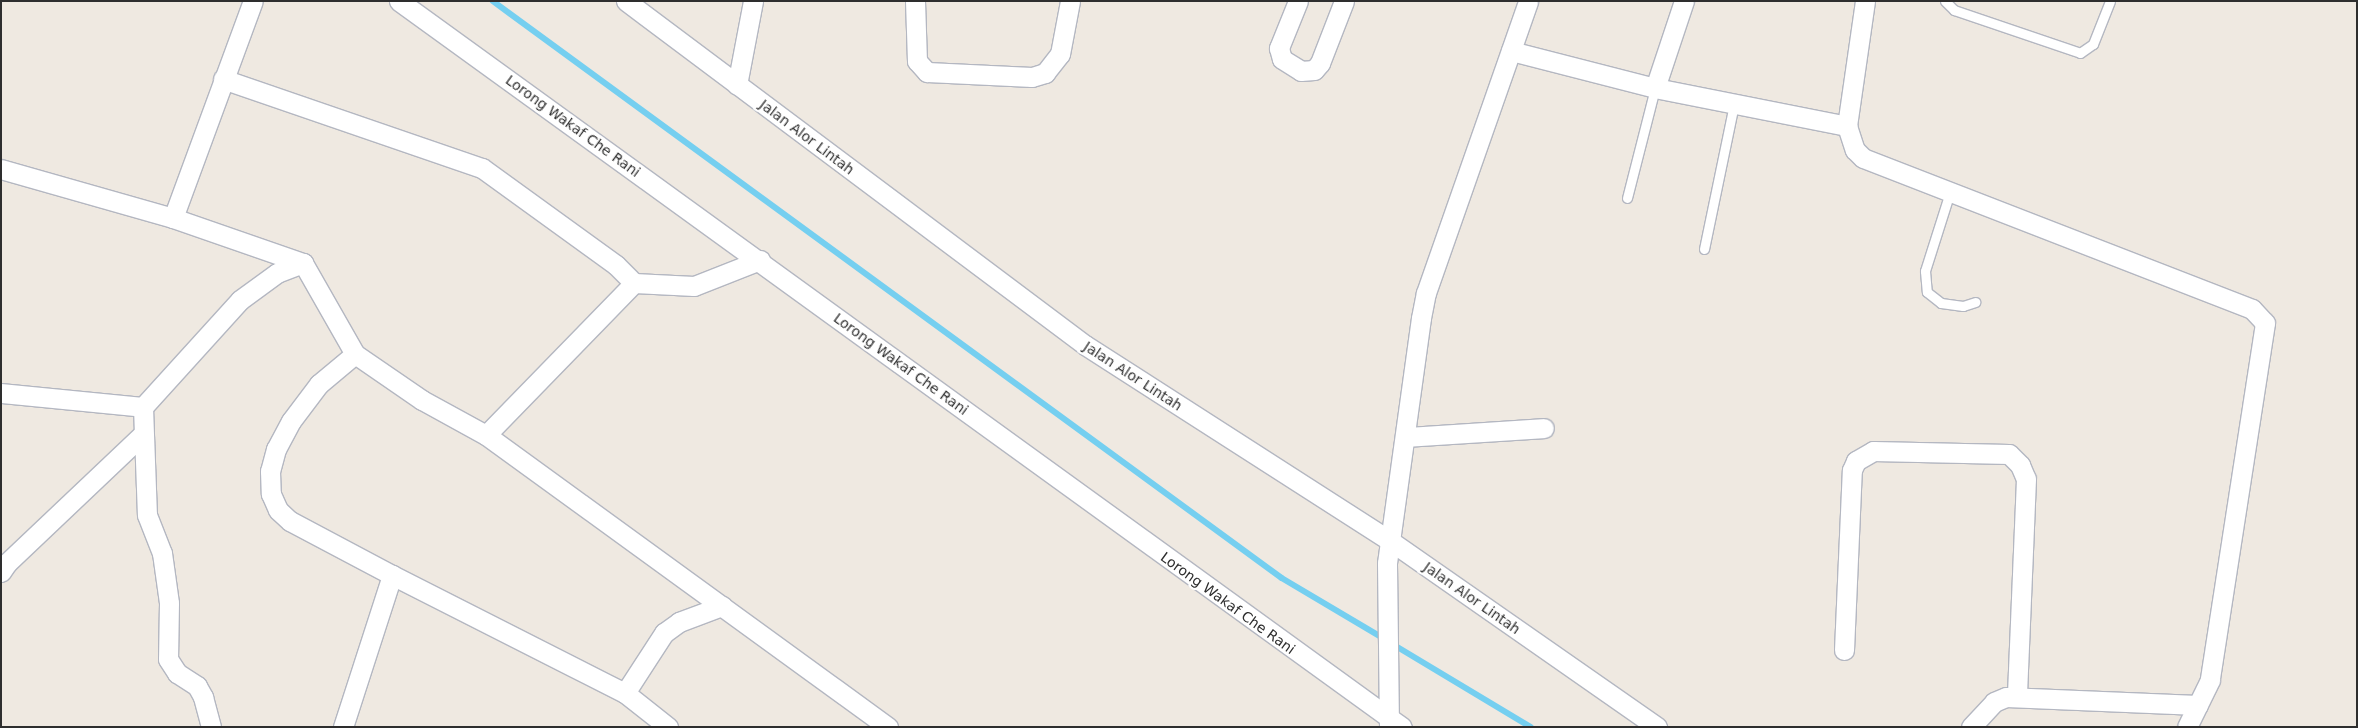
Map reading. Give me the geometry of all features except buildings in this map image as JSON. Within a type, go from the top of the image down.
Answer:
[{"type":"street","points":[[173,218],[253,1]]},
{"type":"street","name":"Lorong Wakaf Che Rani","points":[[399,1],[760,260],[1393,724]]},
{"type":"street","name":"Jalan Alor Lintah","points":[[626,1],[1085,345],[1389,540],[1657,727]]},
{"type":"street","points":[[737,84],[753,1]]},
{"type":"street","points":[[915,1],[917,61],[927,72],[1032,77],[1045,73],[1060,54],[1070,1]]},
{"type":"street","points":[[1298,1],[1279,48],[1282,59],[1301,71],[1314,70],[1320,63],[1344,1]]},
{"type":"street","points":[[1393,724],[1388,689],[1386,563],[1426,294],[1528,1]]},
{"type":"street","points":[[1656,88],[1684,1]]},
{"type":"street","points":[[1866,1],[1847,126],[1855,150],[1863,158],[2252,309],[2265,323],[2210,680],[2187,727]]},
{"type":"street","points":[[1510,51],[1656,88],[1847,126]]},
{"type":"street","points":[[223,79],[482,168],[616,265],[634,283],[694,286],[760,260]]},
{"type":"street","points":[[1,169],[173,218],[303,263],[355,354],[422,400],[486,435],[888,727]]},
{"type":"street","points":[[211,727],[203,697],[197,686],[176,673],[168,659],[169,603],[162,553],[147,515],[143,408],[240,300],[277,273],[303,263]]},
{"type":"street","points":[[486,435],[634,283]]},
{"type":"street","points":[[355,354],[319,384],[291,421],[276,449],[270,471],[271,494],[278,510],[290,521],[392,576],[625,693],[668,727]]},
{"type":"street","points":[[1,393],[143,408]]},
{"type":"street","points":[[1406,437],[1544,428]]},
{"type":"street","points":[[1,572],[7,563],[143,434]]},
{"type":"street","points":[[1844,650],[1852,470],[1856,460],[1873,451],[2009,454],[2020,465],[2026,479],[2018,697]]},
{"type":"street","points":[[343,727],[392,576]]},
{"type":"street","points":[[625,693],[664,633],[679,622],[722,606]]},
{"type":"street","points":[[1971,727],[1994,702],[2006,697],[2198,705]]},
{"type":"lane","points":[[1945,1],[1954,10],[2080,53],[2093,44],[2110,1]]},
{"type":"lane","points":[[1627,198],[1656,88]]},
{"type":"lane","points":[[1704,249],[1734,104]]},
{"type":"lane","points":[[1950,192],[1925,271],[1927,292],[1942,303],[1963,306],[1974,302]]},
{"type":"waterway","points":[[493,1],[1282,578],[1383,638]]},
{"type":"waterway","points":[[1391,643],[1531,727]]}]
